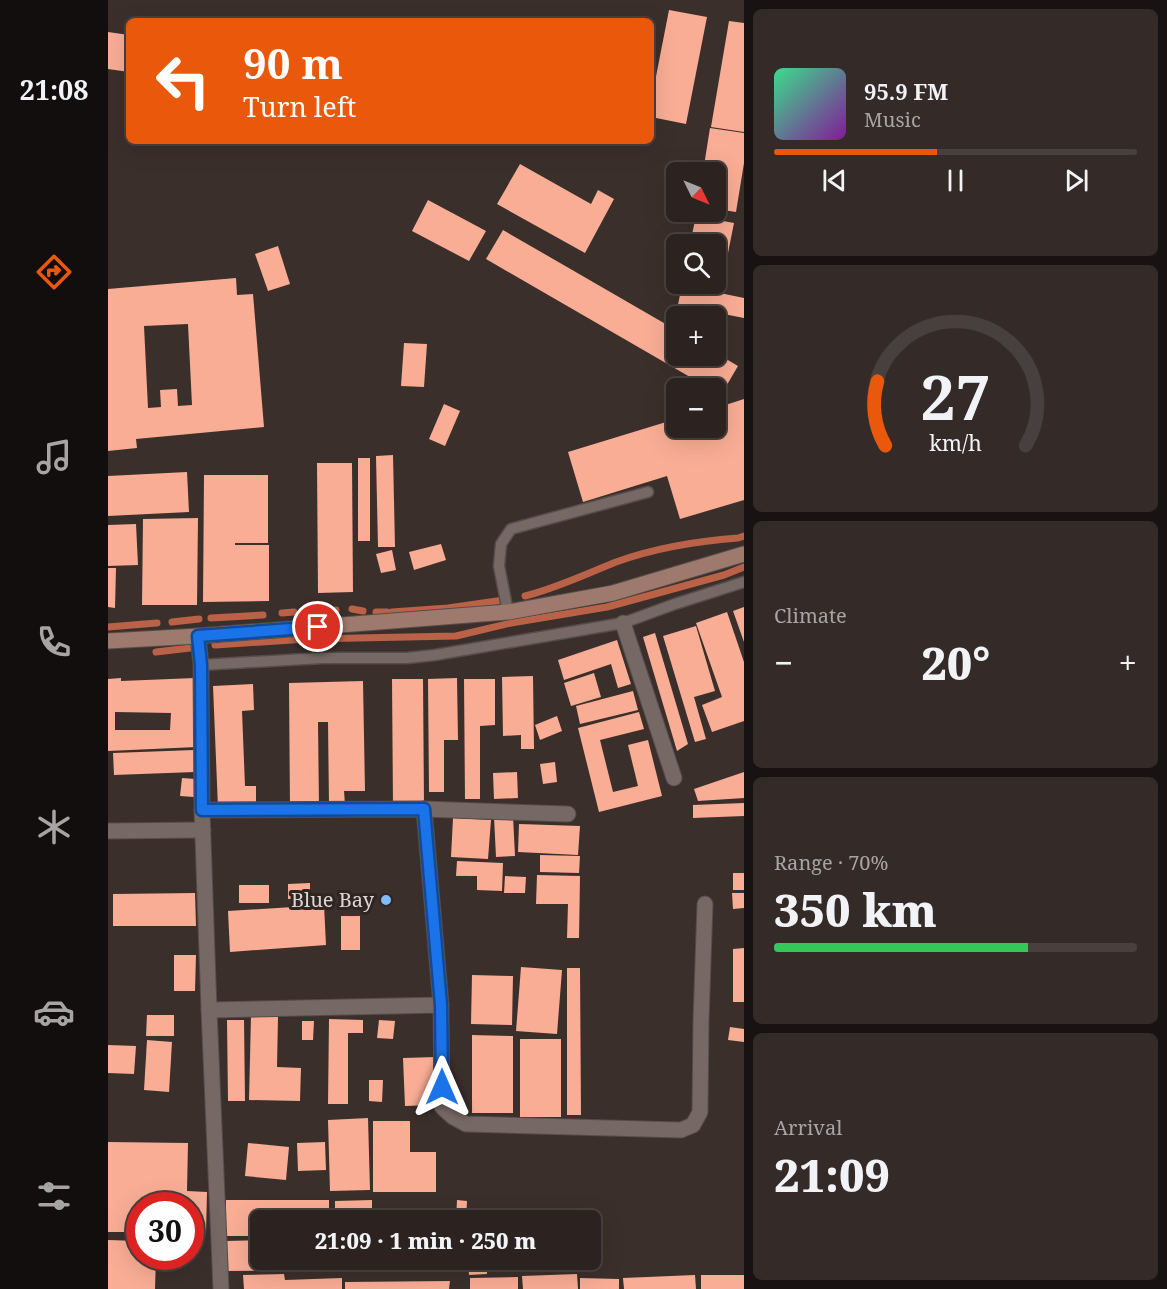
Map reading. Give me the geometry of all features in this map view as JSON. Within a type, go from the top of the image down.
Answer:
[{"type":"street","points":[[108,641],[508,612],[614,592],[744,554]]},
{"type":"street","points":[[623,623],[674,778]]},
{"type":"street","points":[[198,636],[201,665],[202,810],[209,1010],[222,1289]]},
{"type":"street","points":[[202,810],[424,809],[568,813]]},
{"type":"street","points":[[424,809],[441,1005],[442,1107],[453,1117],[466,1124],[681,1130],[693,1125],[699,1112],[705,904]]},
{"type":"street","points":[[108,831],[203,830]]},
{"type":"street","points":[[209,1010],[441,1005]]},
{"type":"lane","points":[[508,612],[499,566],[501,543],[511,529],[648,492]]},
{"type":"lane","points":[[201,665],[323,658],[418,657],[494,646],[623,623],[744,582]]},
{"type":"building","points":[[669,10],[707,17],[686,124],[654,118],[654,87]]},
{"type":"building","points":[[729,21],[744,23],[744,132],[711,127]]},
{"type":"building","points":[[108,32],[126,35],[126,72],[108,69]]},
{"type":"building","points":[[710,128],[744,133],[744,163],[736,212],[726,210],[726,162],[705,162]]},
{"type":"building","points":[[520,164],[591,204],[598,190],[614,199],[585,253],[497,204]]},
{"type":"building","points":[[428,200],[486,231],[469,261],[412,231]]},
{"type":"building","points":[[695,222],[734,223],[726,263],[726,234],[692,234]]},
{"type":"building","points":[[503,230],[666,324],[666,363],[486,259]]},
{"type":"building","points":[[278,246],[290,284],[268,291],[255,254]]},
{"type":"building","points":[[236,278],[237,295],[253,294],[264,427],[136,439],[137,448],[108,451],[108,289]],"holes":[[[188,324],[192,405],[178,406],[177,389],[160,390],[161,407],[148,408],[144,326]]]},
{"type":"building","points":[[680,294],[725,294],[744,298],[744,318],[726,314],[726,306],[678,305]]},
{"type":"building","points":[[404,343],[427,344],[424,387],[401,386]]},
{"type":"building","points":[[726,359],[738,366],[726,386],[726,378],[692,378],[671,366],[726,366]]},
{"type":"building","points":[[744,399],[744,500],[680,519],[667,476],[583,502],[568,452],[666,422],[666,438],[726,438],[726,405]]},
{"type":"building","points":[[444,404],[460,411],[445,446],[429,439]]},
{"type":"building","points":[[393,455],[395,547],[378,547],[376,456]]},
{"type":"building","points":[[358,458],[370,458],[370,541],[358,541]]},
{"type":"building","points":[[317,463],[352,463],[353,592],[318,593]]},
{"type":"building","points":[[187,472],[189,512],[108,516],[108,476]]},
{"type":"building","points":[[204,475],[268,475],[268,543],[235,543],[235,545],[269,545],[269,601],[203,602]]},
{"type":"building","points":[[198,518],[197,605],[142,605],[143,519]]},
{"type":"building","points":[[136,524],[138,565],[108,566],[108,525]]},
{"type":"building","points":[[441,544],[446,560],[414,570],[409,552]]},
{"type":"building","points":[[392,550],[396,570],[381,573],[376,554]]},
{"type":"building","points":[[108,568],[116,568],[115,608],[108,607]]},
{"type":"building","points":[[744,607],[744,642],[733,611]]},
{"type":"building","points":[[727,612],[744,662],[744,721],[712,732],[702,705],[722,697],[696,623]]},
{"type":"building","points":[[696,626],[715,691],[694,697],[706,739],[695,742],[663,636]]},
{"type":"building","points":[[655,633],[688,744],[677,751],[643,637]]},
{"type":"building","points":[[617,640],[631,684],[618,688],[611,664],[564,680],[558,660]]},
{"type":"building","points":[[594,673],[601,697],[571,706],[564,683]]},
{"type":"building","points":[[533,676],[534,749],[521,749],[521,735],[503,736],[502,677]]},
{"type":"building","points":[[121,678],[121,681],[195,678],[197,747],[108,751],[108,679]],"holes":[[[115,712],[171,713],[170,730],[115,730]]]},
{"type":"building","points":[[457,678],[458,740],[444,740],[444,792],[429,792],[428,679]]},
{"type":"building","points":[[392,679],[423,679],[424,804],[393,804]]},
{"type":"building","points":[[464,679],[495,679],[495,725],[480,726],[480,799],[465,799]]},
{"type":"building","points":[[363,681],[365,791],[344,791],[345,805],[329,805],[328,722],[318,722],[319,807],[290,808],[289,683]]},
{"type":"building","points":[[253,684],[254,710],[242,711],[245,786],[256,786],[256,806],[218,808],[213,686]]},
{"type":"building","points":[[633,691],[638,710],[580,724],[576,706]]},
{"type":"building","points":[[639,712],[644,729],[600,740],[613,792],[638,786],[628,745],[648,740],[662,796],[599,812],[578,728]]},
{"type":"building","points":[[557,716],[562,731],[540,740],[535,725]]},
{"type":"building","points":[[194,750],[195,772],[114,775],[113,753]]},
{"type":"building","points":[[555,762],[557,782],[543,784],[540,764]]},
{"type":"building","points":[[517,772],[518,798],[494,799],[493,773]]},
{"type":"building","points":[[744,772],[744,798],[698,801],[694,789]]},
{"type":"building","points":[[182,778],[196,779],[194,797],[180,796]]},
{"type":"building","points":[[744,803],[744,816],[693,818],[693,805]]},
{"type":"building","points":[[513,816],[515,856],[496,857],[494,817]]},
{"type":"building","points":[[453,818],[491,820],[488,859],[451,857]]},
{"type":"building","points":[[519,824],[580,826],[578,855],[518,852]]},
{"type":"building","points":[[540,855],[580,856],[579,873],[540,872]]},
{"type":"building","points":[[457,861],[503,863],[502,891],[477,890],[477,876],[456,876]]},
{"type":"building","points":[[733,873],[744,873],[744,890],[733,890]]},
{"type":"building","points":[[537,875],[580,876],[579,938],[567,938],[568,904],[536,904]]},
{"type":"building","points":[[505,876],[526,877],[525,893],[504,893]]},
{"type":"building","points":[[310,883],[310,898],[288,899],[288,884]]},
{"type":"building","points":[[239,885],[269,885],[269,903],[239,903]]},
{"type":"building","points":[[195,893],[196,926],[113,926],[113,894]]},
{"type":"building","points":[[732,893],[744,893],[744,908],[733,909]]},
{"type":"building","points":[[324,905],[326,945],[230,952],[228,911]]},
{"type":"building","points":[[341,916],[360,916],[360,950],[341,950]]},
{"type":"building","points":[[744,948],[744,1002],[733,1002],[733,949]]},
{"type":"building","points":[[174,955],[196,955],[195,991],[174,991]]},
{"type":"building","points":[[521,967],[562,970],[557,1034],[516,1031]]},
{"type":"building","points":[[567,968],[580,968],[581,1115],[567,1115]]},
{"type":"building","points":[[472,975],[513,976],[512,1025],[471,1024]]},
{"type":"building","points":[[147,1015],[174,1015],[174,1036],[146,1036]]},
{"type":"building","points":[[251,1016],[278,1017],[277,1067],[301,1068],[300,1101],[249,1100]]},
{"type":"building","points":[[329,1019],[363,1020],[363,1033],[348,1033],[348,1104],[328,1104]]},
{"type":"building","points":[[227,1020],[244,1020],[245,1101],[228,1101]]},
{"type":"building","points":[[379,1020],[395,1021],[393,1039],[377,1038]]},
{"type":"building","points":[[302,1021],[314,1021],[313,1040],[302,1040]]},
{"type":"building","points":[[730,1027],[744,1029],[744,1042],[728,1040]]},
{"type":"building","points":[[472,1035],[513,1036],[513,1113],[472,1113]]},
{"type":"building","points":[[520,1039],[561,1039],[561,1117],[520,1117]]},
{"type":"building","points":[[147,1040],[172,1042],[169,1092],[144,1090]]},
{"type":"building","points":[[108,1045],[136,1046],[134,1074],[108,1073]]},
{"type":"building","points":[[436,1057],[437,1105],[405,1106],[403,1058]]},
{"type":"building","points":[[369,1080],[383,1080],[382,1102],[369,1101]]},
{"type":"building","points":[[368,1118],[370,1190],[330,1191],[328,1120]]},
{"type":"building","points":[[373,1121],[410,1121],[410,1152],[436,1152],[436,1192],[373,1192]]},
{"type":"building","points":[[108,1142],[188,1143],[187,1191],[207,1192],[206,1233],[204,1233],[204,1192],[126,1192],[126,1232],[108,1232]]},
{"type":"building","points":[[325,1142],[326,1170],[298,1171],[297,1143]]},
{"type":"building","points":[[248,1143],[289,1147],[286,1180],[245,1176]]},
{"type":"building","points":[[226,1200],[329,1200],[329,1210],[250,1210],[250,1236],[226,1236]]},
{"type":"building","points":[[372,1200],[372,1210],[335,1210],[335,1201]]},
{"type":"building","points":[[457,1200],[467,1201],[467,1210],[457,1210]]},
{"type":"building","points":[[108,1240],[126,1241],[126,1270],[156,1270],[155,1289],[108,1289]]},
{"type":"building","points":[[250,1240],[250,1270],[329,1270],[226,1271],[226,1241]]},
{"type":"building","points":[[469,1270],[487,1270],[487,1274],[469,1275]]},
{"type":"building","points":[[284,1274],[285,1280],[342,1278],[342,1289],[244,1289],[243,1275]]},
{"type":"building","points":[[577,1274],[578,1289],[523,1289],[522,1276]]},
{"type":"building","points":[[695,1275],[696,1289],[624,1289],[623,1278]]},
{"type":"building","points":[[701,1275],[744,1275],[744,1289],[701,1289]]},
{"type":"building","points":[[518,1277],[518,1289],[470,1289],[470,1278]]},
{"type":"building","points":[[580,1278],[619,1279],[619,1289],[580,1289]]},
{"type":"building","points":[[450,1281],[449,1289],[345,1289],[345,1282]]},
{"type":"waterway","points":[[525,596],[646,553],[692,543],[744,536]]},
{"type":"waterway","points":[[215,645],[308,639],[456,636],[511,623],[607,607],[724,575],[744,567]]},
{"type":"waterway","points":[[392,612],[448,608],[504,600]]},
{"type":"waterway","points":[[352,609],[363,611]]},
{"type":"waterway","points":[[302,612],[336,610]]},
{"type":"waterway","points":[[282,613],[294,612]]},
{"type":"waterway","points":[[376,612],[387,612]]},
{"type":"waterway","points":[[211,618],[263,615]]},
{"type":"waterway","points":[[172,622],[199,619]]},
{"type":"waterway","points":[[108,627],[157,623]]},
{"type":"waterway","points":[[156,652],[190,648]]},
{"type":"place","name":"Blue Bay","points":[[386,900]]},
{"type":"route","points":[[318,627],[198,636],[201,665],[202,810],[424,809],[441,1005],[442,1087]]}]
